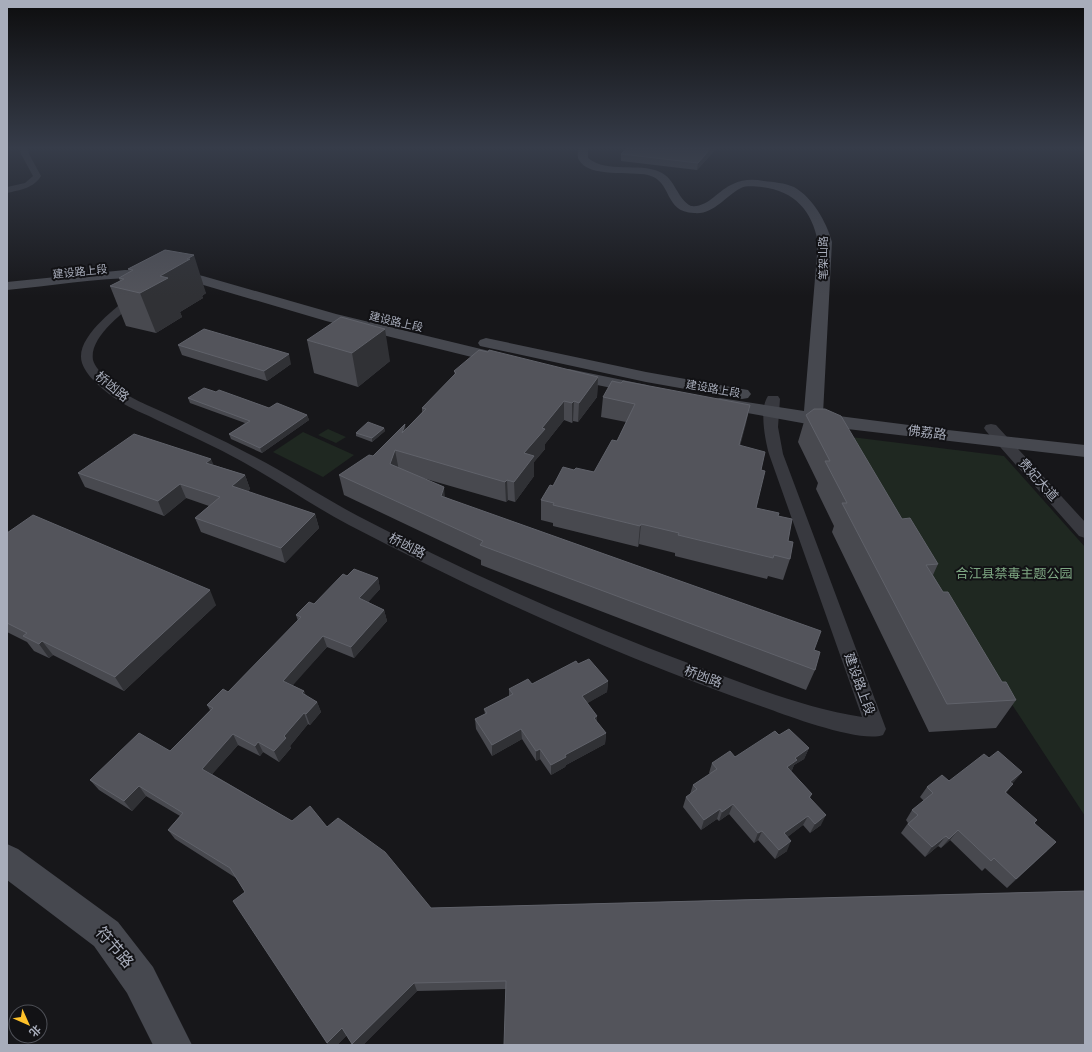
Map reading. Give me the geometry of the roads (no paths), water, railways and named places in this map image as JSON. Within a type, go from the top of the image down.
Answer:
[{"type":"main road","name":"笔架山路","points":[[675,197],[679,205],[685,209],[698,210],[706,208],[719,197]]},
{"type":"main road","name":"笔架山路","points":[[799,197],[817,219],[823,231],[825,242],[813,412]]},
{"type":"main road","name":"建设路上段","points":[[7,278],[129,266],[167,270],[331,318],[541,368],[638,388],[772,405]]},
{"type":"main road","name":"建设路上段","points":[[7,286],[167,270]]},
{"type":"main road","name":"佛荔路","points":[[772,405],[1005,443],[1085,451]]},
{"type":"main road","name":"佛荔路","points":[[813,412],[1085,438]]},
{"type":"main road","name":"符节路","points":[[7,860],[106,934],[140,980],[173,1045]]},
{"type":"street","name":"桥凼路","points":[[167,270],[99,330],[88,346],[87,362],[91,370],[112,390],[125,399],[258,464],[353,519],[462,574],[564,622],[666,663],[763,699],[846,724],[876,729]]},
{"type":"street","name":"建设路上段","points":[[772,405],[772,440],[776,454],[876,729]]},
{"type":"street","name":"贵妃大道","points":[[991,428],[1085,532]]},
{"type":"park label","name":"合江县禁毒主题公园","points":[[1014,574]]}]
